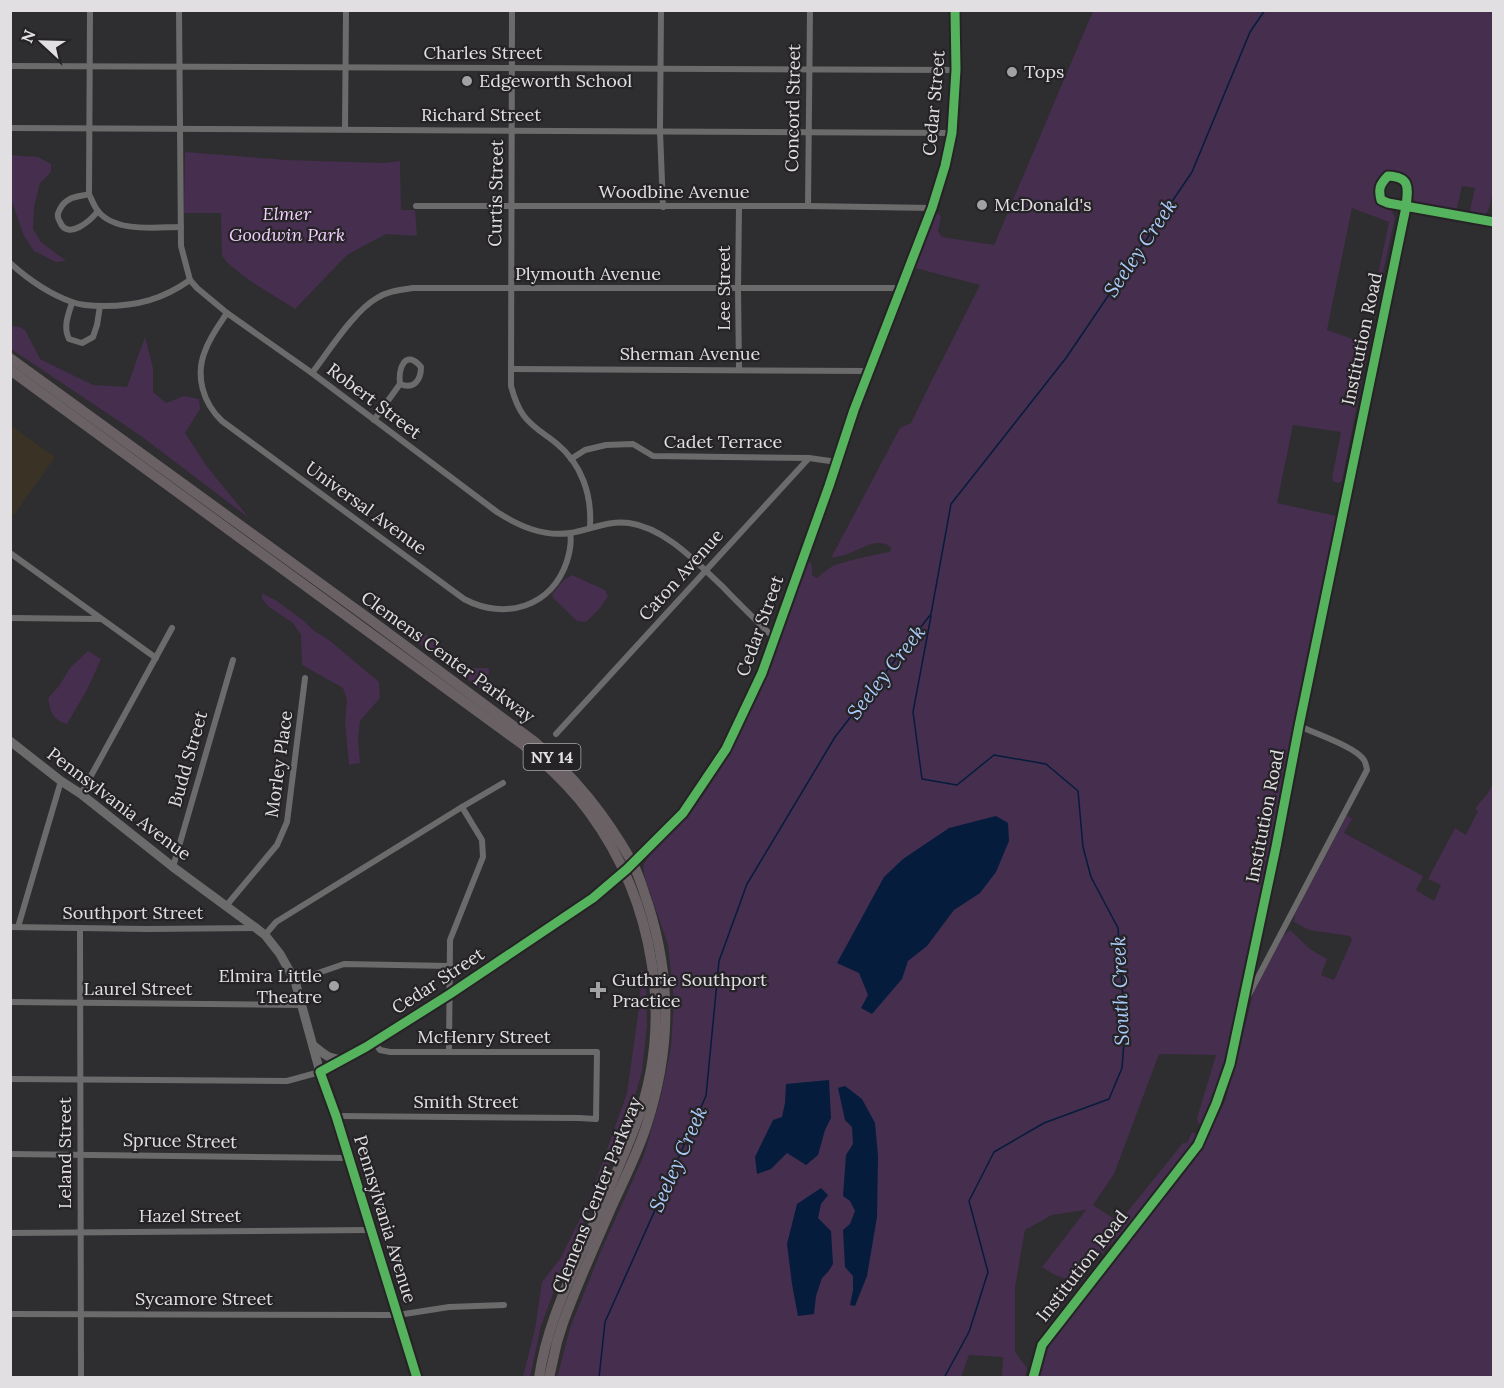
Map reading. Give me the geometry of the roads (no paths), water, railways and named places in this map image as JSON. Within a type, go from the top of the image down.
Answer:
[{"type":"main road","name":"Cedar Street","points":[[320,1072],[374,1042],[593,898],[628,868],[683,813],[726,749],[762,673],[854,410],[932,208],[952,133],[956,70],[955,10]]},
{"type":"main road","name":"Clemens Center Parkway","points":[[10,358],[535,742],[592,800],[609,824],[651,916],[664,974],[666,1032],[661,1072],[645,1130],[577,1286],[557,1342],[549,1377]]},
{"type":"main road","name":"Clemens Center Parkway","points":[[10,370],[522,744],[578,797],[628,868],[651,955],[656,1011],[652,1061],[635,1127],[560,1302],[547,1339],[539,1377]]},
{"type":"main road","name":"Pennsylvania Avenue","points":[[10,741],[265,935],[280,954],[295,981],[320,1072],[336,1116],[417,1377]]},
{"type":"main road","points":[[313,1045],[324,1056],[344,1060]]},
{"type":"street","points":[[90,10],[89,194],[98,211],[115,223],[130,227],[181,226]]},
{"type":"street","points":[[10,263],[30,280],[72,303],[100,306],[125,306],[153,300],[172,292],[190,280],[181,246],[179,10]]},
{"type":"street","points":[[345,129],[346,10]]},
{"type":"street","name":"Curtis Street","points":[[512,10],[511,386],[524,416],[534,427],[555,442],[579,471],[587,489],[590,527]]},
{"type":"street","points":[[661,10],[660,131],[663,207]]},
{"type":"street","name":"Concord Street","points":[[808,206],[810,10]]},
{"type":"street","name":"Charles Street","points":[[10,66],[956,70]]},
{"type":"street","name":"Richard Street","points":[[10,128],[952,133]]},
{"type":"street","name":"Institution Road","points":[[1033,1377],[1042,1346],[1198,1145],[1230,1064],[1406,207],[1408,187],[1403,179],[1398,176],[1388,176],[1381,183],[1378,191],[1381,200],[1388,203],[1406,207],[1494,222]]},
{"type":"street","points":[[89,194],[70,199],[63,204],[58,213],[58,221],[67,229],[77,229],[87,223],[98,211]]},
{"type":"street","name":"Woodbine Avenue","points":[[416,206],[932,208]]},
{"type":"street","name":"Lee Street","points":[[739,207],[739,369]]},
{"type":"street","name":"Robert Street","points":[[190,280],[227,313],[516,524],[532,530],[570,533],[606,524],[628,523],[656,532],[675,544],[705,570],[774,638]]},
{"type":"street","name":"Plymouth Avenue","points":[[312,373],[365,306],[384,294],[398,290],[413,288],[902,288]]},
{"type":"street","points":[[72,303],[66,333],[69,339],[82,343],[93,337],[100,306]]},
{"type":"street","name":"Universal Avenue","points":[[227,313],[206,348],[201,367],[204,394],[213,411],[222,421],[464,599],[479,606],[500,610],[529,604],[548,592],[561,574],[569,554],[570,533]]},
{"type":"street","points":[[374,420],[400,384],[401,365],[406,360],[418,362],[422,367],[417,383],[411,386],[400,384]]},
{"type":"street","name":"Sherman Avenue","points":[[511,369],[870,371]]},
{"type":"street","name":"Cadet Terrace","points":[[571,459],[585,450],[633,444],[653,456],[809,458]]},
{"type":"street","points":[[809,458],[837,462]]},
{"type":"street","name":"Caton Avenue","points":[[556,734],[809,458]]},
{"type":"street","points":[[10,553],[156,658]]},
{"type":"street","points":[[10,618],[100,619]]},
{"type":"street","points":[[81,794],[172,628]]},
{"type":"street","name":"Budd Street","points":[[173,867],[232,660]]},
{"type":"street","name":"Morley Place","points":[[226,906],[272,852],[287,822],[305,678]]},
{"type":"street","points":[[1243,1006],[1367,770],[1365,760],[1355,752],[1299,726]]},
{"type":"street","points":[[18,927],[61,781]]},
{"type":"street","points":[[265,935],[276,922],[503,783]]},
{"type":"street","points":[[449,1052],[450,940],[483,857],[482,840],[462,807]]},
{"type":"street","name":"Southport Street","points":[[10,927],[256,928]]},
{"type":"street","name":"Leland Street","points":[[80,928],[81,1377]]},
{"type":"street","points":[[295,981],[344,964],[450,966]]},
{"type":"street","name":"Laurel Street","points":[[10,1002],[302,1005]]},
{"type":"street","name":"McHenry Street","points":[[374,1042],[380,1050],[390,1052],[597,1052],[596,1119]]},
{"type":"street","name":"Cedar Street","points":[[10,1079],[287,1081],[320,1072]]},
{"type":"street","name":"Smith Street","points":[[336,1116],[596,1119]]},
{"type":"street","name":"Spruce Street","points":[[10,1154],[348,1158]]},
{"type":"street","name":"Hazel Street","points":[[10,1233],[370,1230]]},
{"type":"street","name":"Sycamore Street","points":[[10,1314],[398,1315],[449,1306],[504,1305]]},
{"type":"water","points":[[996,816],[1008,823],[1009,841],[996,872],[980,893],[954,910],[927,946],[908,961],[902,979],[872,1014],[861,1008],[868,995],[859,973],[837,963],[884,877],[903,859],[949,828]]},
{"type":"water","points":[[829,1080],[831,1118],[818,1155],[806,1165],[787,1153],[771,1169],[757,1174],[755,1157],[773,1120],[782,1117],[786,1084]]},
{"type":"water","points":[[845,1086],[862,1099],[875,1123],[878,1156],[877,1217],[867,1276],[855,1306],[850,1305],[853,1276],[845,1267],[843,1230],[850,1224],[855,1211],[850,1201],[843,1196],[846,1155],[853,1144],[852,1127],[845,1120],[838,1088]]},
{"type":"water","points":[[821,1188],[828,1195],[821,1204],[818,1218],[831,1231],[833,1264],[822,1278],[816,1296],[814,1314],[798,1316],[787,1244],[797,1204]]},
{"type":"waterway","name":"Seeley Creek","points":[[599,1378],[605,1322],[706,1096],[719,961],[747,884],[835,737],[931,614],[951,504],[1066,358],[1192,172],[1250,32],[1265,10]]},
{"type":"waterway","name":"South Creek","points":[[931,616],[913,712],[922,779],[957,785],[994,755],[1046,764],[1078,791],[1083,847],[1091,877],[1118,928],[1125,1029],[1122,1068],[1109,1099],[1044,1123],[994,1152],[969,1201],[988,1272],[969,1332],[944,1378]]},
{"type":"place","name":"Tops","points":[[1012,72]]},
{"type":"place","name":"Edgeworth School","points":[[467,81]]},
{"type":"place","name":"McDonald's","points":[[982,205]]},
{"type":"place","name":"Elmira Little Theatre","points":[[334,986]]},
{"type":"place","name":"Guthrie Southport Practice","points":[[598,990]]},
{"type":"park label","name":"Elmer Goodwin Park","points":[[287,224]]}]
